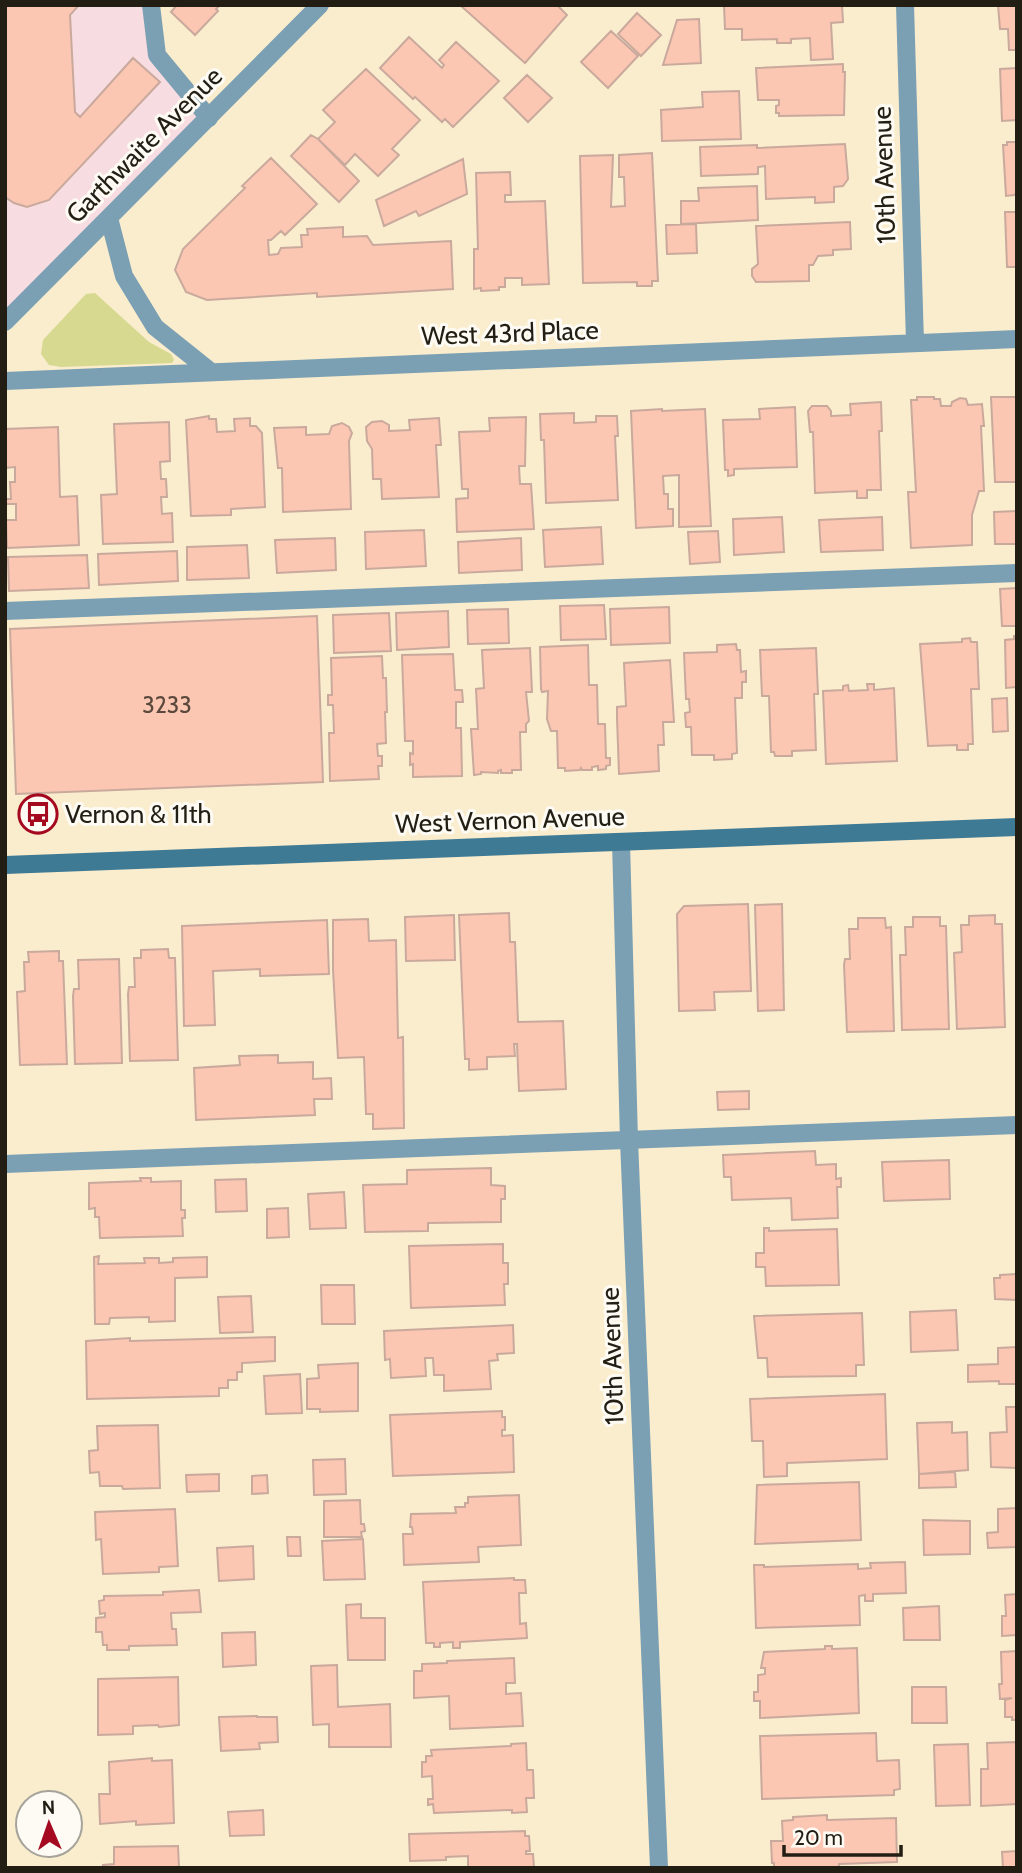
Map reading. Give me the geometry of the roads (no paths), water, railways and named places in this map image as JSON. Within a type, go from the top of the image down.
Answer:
[{"type":"main road","name":"West Vernon Avenue","points":[[5,865],[1017,827]]},
{"type":"street","points":[[151,5],[157,55],[209,118]]},
{"type":"street","name":"Garthwaite Avenue","points":[[5,322],[320,5]]},
{"type":"street","name":"10th Avenue","points":[[905,5],[915,343]]},
{"type":"street","points":[[108,218],[124,276],[155,327],[210,371]]},
{"type":"street","name":"West 43rd Place","points":[[5,382],[210,371],[1017,339]]},
{"type":"street","points":[[5,611],[1017,573]]},
{"type":"street","name":"10th Avenue","points":[[621,842],[629,1140],[659,1868]]},
{"type":"street","points":[[5,1164],[1017,1125]]},
{"type":"place","name":"Vernon & 11th","points":[[38,814]]}]
